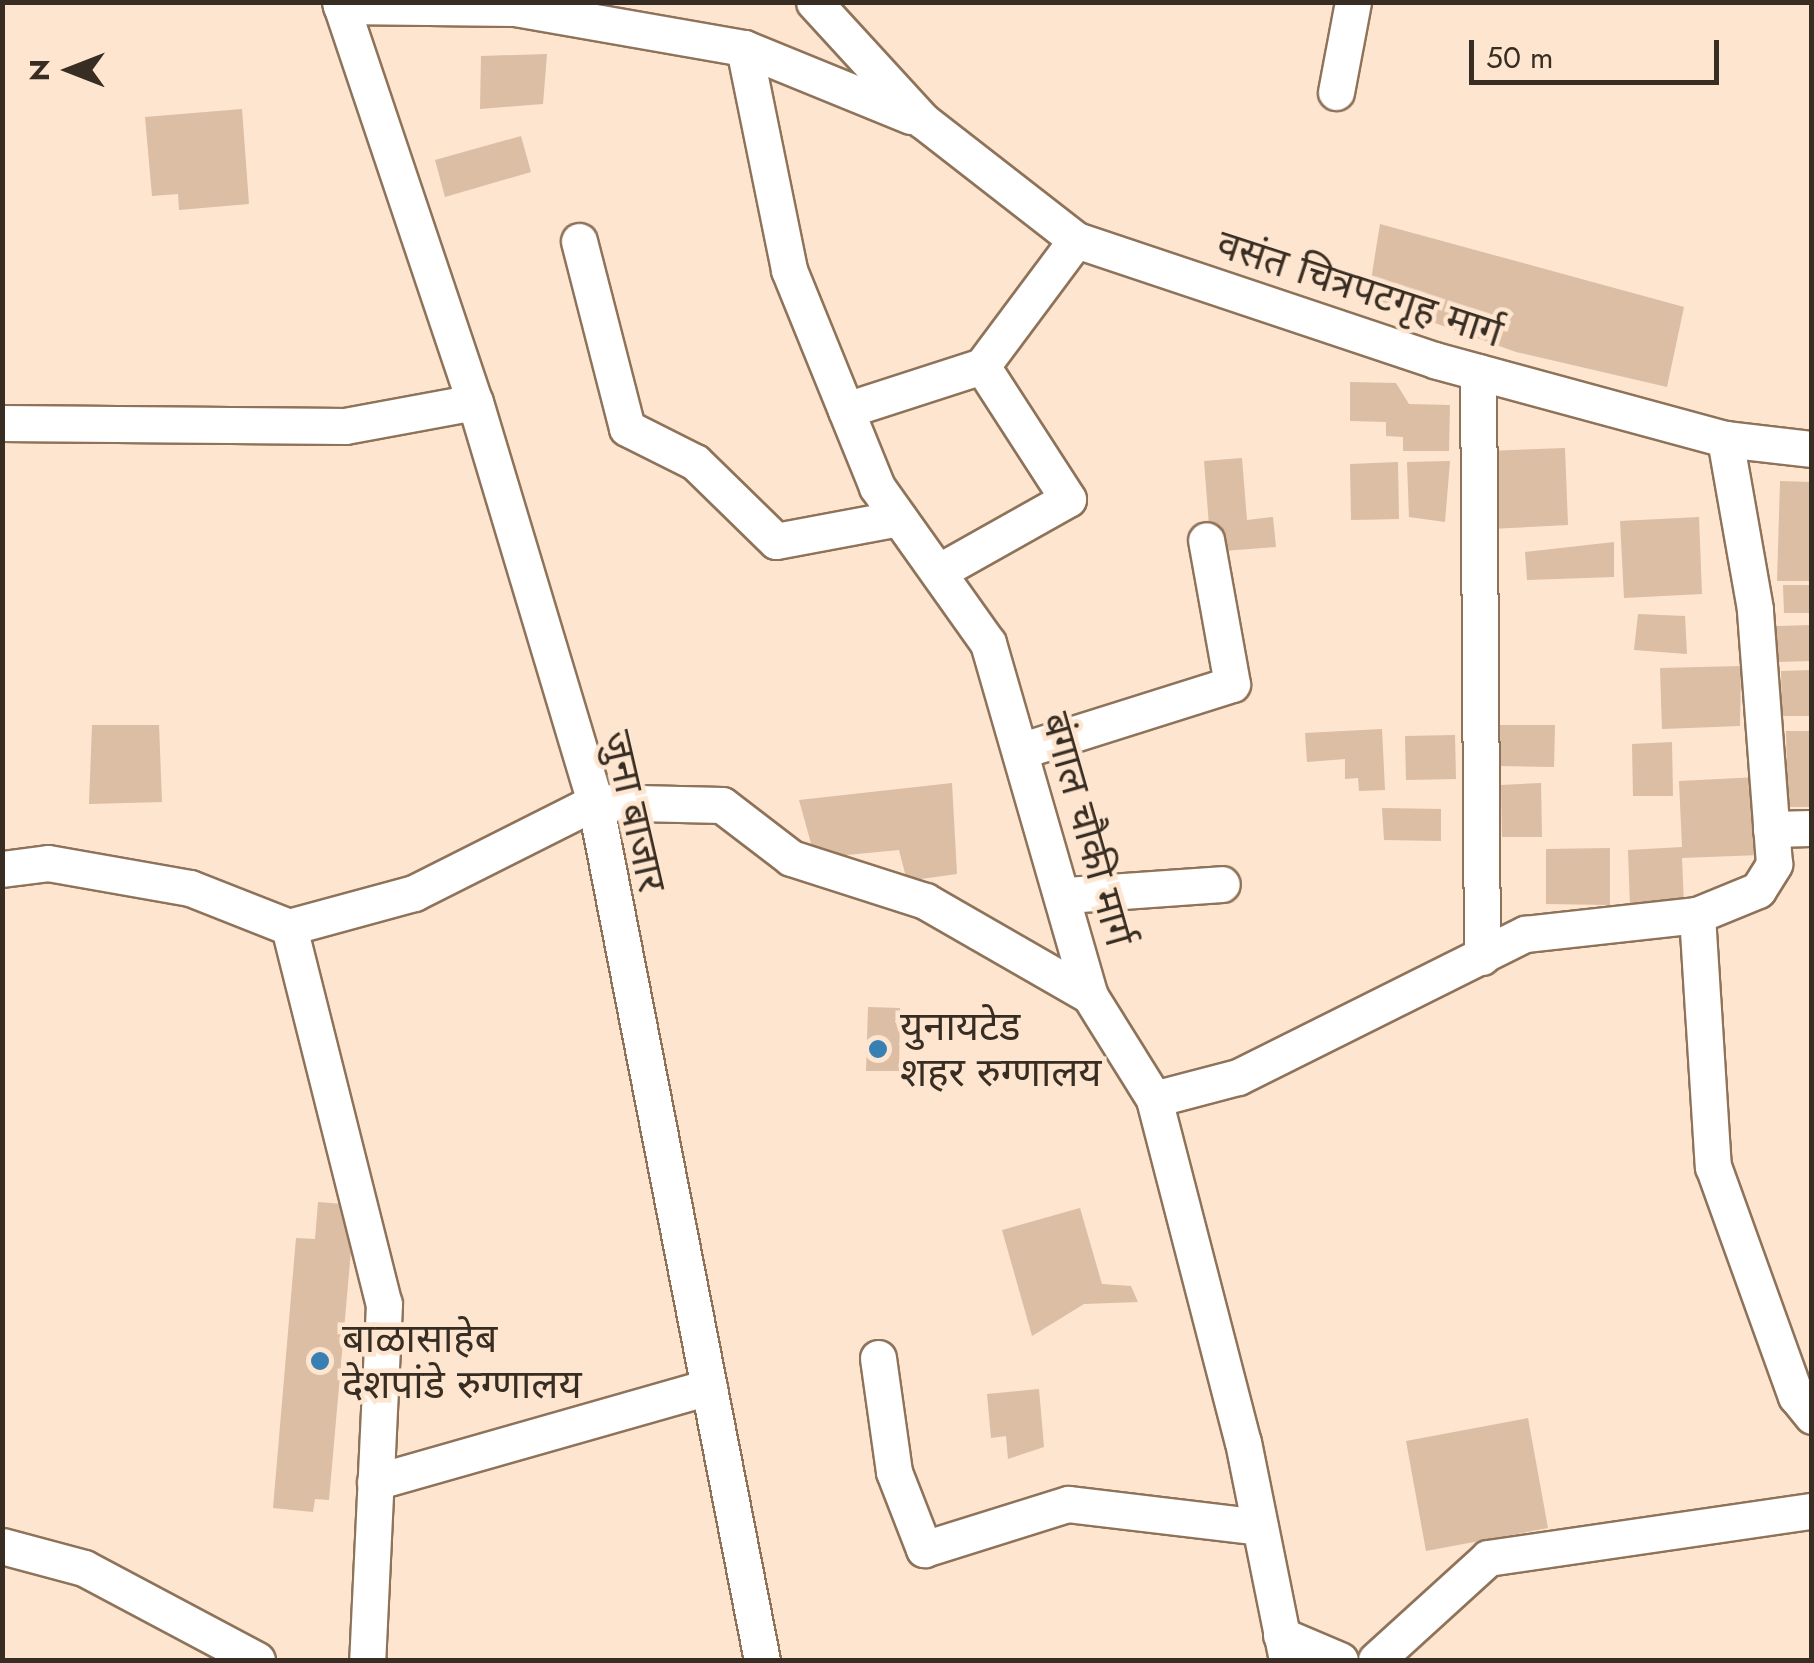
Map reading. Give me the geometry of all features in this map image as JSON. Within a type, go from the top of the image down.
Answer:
[{"type":"street","points":[[814,2],[922,120]]},
{"type":"street","points":[[1336,92],[1353,2]]},
{"type":"street","points":[[341,4],[515,8],[744,48],[922,120]]},
{"type":"street","name":"जुना बाजार","points":[[341,4],[475,402],[595,802],[762,1660]]},
{"type":"street","name":"बंगाल चौकी मार्ग","points":[[744,48],[789,270],[846,410],[899,518],[988,643],[1066,895],[1090,996],[1154,1099],[1260,1528],[1284,1648]]},
{"type":"street","name":"वसंत चित्रपटगृह मार्ग","points":[[922,120],[1076,240],[1478,372],[1726,439],[1812,449]]},
{"type":"street","points":[[846,410],[982,366],[1076,240]]},
{"type":"street","points":[[579,241],[627,428],[695,462],[776,541],[899,518]]},
{"type":"street","points":[[938,572],[1068,499],[982,366]]},
{"type":"street","points":[[1478,372],[1482,957]]},
{"type":"street","points":[[2,424],[345,426],[475,402]]},
{"type":"street","points":[[1154,1099],[1238,1077],[1525,934],[1697,916],[1758,890],[1774,864],[1755,609],[1726,439]]},
{"type":"street","points":[[1023,750],[1232,684],[1206,540]]},
{"type":"street","points":[[2,869],[48,863],[190,888],[290,927],[414,893],[595,802],[722,805],[791,858],[926,901],[1090,996]]},
{"type":"street","points":[[1771,829],[1812,828]]},
{"type":"street","points":[[1066,895],[1222,884]]},
{"type":"street","points":[[1697,916],[1713,1166],[1796,1396],[1812,1416]]},
{"type":"street","points":[[290,927],[384,1304],[366,1660]]},
{"type":"street","points":[[878,1358],[894,1472],[924,1549],[1068,1504],[1260,1528]]},
{"type":"street","points":[[375,1482],[709,1387]]},
{"type":"street","points":[[1376,1660],[1488,1558],[1812,1511]]},
{"type":"street","points":[[2,1546],[84,1568],[257,1660]]},
{"type":"street","points":[[1284,1648],[1340,1660]]},
{"type":"building","points":[[547,54],[543,104],[480,109],[481,56]]},
{"type":"building","points":[[242,109],[249,204],[179,210],[178,194],[152,196],[145,117]]},
{"type":"building","points":[[521,136],[531,172],[445,197],[435,160]]},
{"type":"building","points":[[1380,224],[1684,307],[1667,387],[1516,352],[1368,299]]},
{"type":"building","points":[[1350,382],[1396,383],[1409,404],[1450,405],[1449,451],[1403,451],[1403,437],[1386,436],[1386,422],[1350,421]]},
{"type":"building","points":[[1565,448],[1568,525],[1490,529],[1486,451]]},
{"type":"building","points":[[1242,458],[1247,520],[1273,517],[1276,547],[1211,552],[1204,461]]},
{"type":"building","points":[[1450,461],[1445,522],[1409,517],[1407,462]]},
{"type":"building","points":[[1398,462],[1399,519],[1351,520],[1350,464]]},
{"type":"building","points":[[1780,481],[1812,482],[1812,581],[1777,581]]},
{"type":"building","points":[[1699,517],[1702,594],[1624,598],[1620,521]]},
{"type":"building","points":[[1614,542],[1614,577],[1527,580],[1525,552]]},
{"type":"building","points":[[1783,585],[1812,585],[1812,613],[1784,613]]},
{"type":"building","points":[[1638,614],[1685,616],[1687,654],[1634,650]]},
{"type":"building","points":[[1812,625],[1812,661],[1777,662],[1776,626]]},
{"type":"building","points":[[1741,666],[1740,726],[1662,729],[1660,668]]},
{"type":"building","points":[[1812,670],[1812,716],[1782,716],[1781,671]]},
{"type":"building","points":[[92,725],[159,725],[162,802],[89,804]]},
{"type":"building","points":[[1499,725],[1555,725],[1554,767],[1499,766]]},
{"type":"building","points":[[1382,729],[1385,790],[1359,791],[1358,778],[1345,779],[1345,759],[1307,762],[1305,733]]},
{"type":"building","points":[[1786,731],[1812,731],[1812,807],[1788,807]]},
{"type":"building","points":[[1455,735],[1456,779],[1406,780],[1405,736]]},
{"type":"building","points":[[1672,742],[1673,796],[1633,796],[1632,744]]},
{"type":"building","points":[[1758,777],[1760,855],[1682,858],[1684,905],[1630,907],[1628,850],[1682,847],[1679,781]]},
{"type":"building","points":[[952,783],[957,874],[907,881],[899,850],[815,858],[799,800]]},
{"type":"building","points":[[1541,783],[1542,837],[1502,837],[1501,785]]},
{"type":"building","points":[[1382,808],[1441,809],[1441,841],[1384,840]]},
{"type":"building","points":[[1610,848],[1610,905],[1546,904],[1546,849]]},
{"type":"building","points":[[868,1007],[900,1008],[899,1071],[866,1071]]},
{"type":"building","points":[[318,1202],[355,1205],[329,1500],[315,1499],[313,1512],[273,1508],[296,1238],[315,1239]]},
{"type":"building","points":[[1080,1208],[1102,1284],[1131,1286],[1138,1302],[1084,1304],[1032,1336],[1002,1230]]},
{"type":"building","points":[[1039,1389],[1044,1447],[1008,1459],[1006,1436],[991,1438],[987,1394]]},
{"type":"building","points":[[1528,1418],[1548,1528],[1426,1551],[1406,1441]]},
{"type":"place","name":"युनायटेड शहर रुग्णालय","points":[[878,1049]]},
{"type":"place","name":"बाळासाहेब देशपांडे रुग्णालय","points":[[320,1361]]}]
